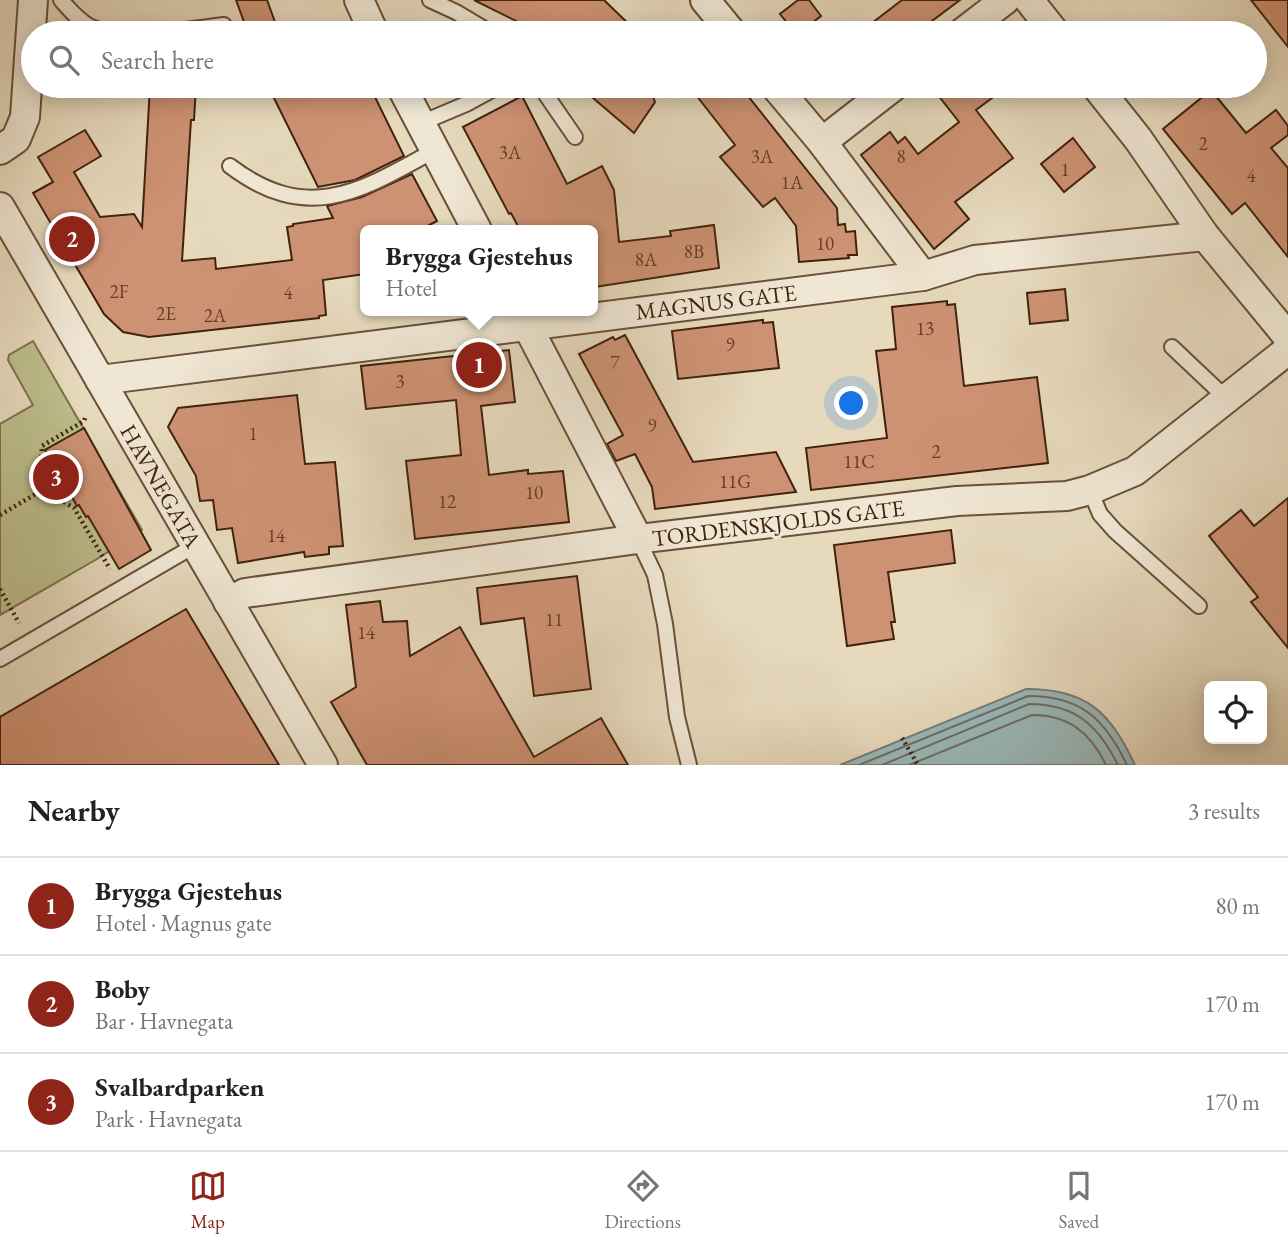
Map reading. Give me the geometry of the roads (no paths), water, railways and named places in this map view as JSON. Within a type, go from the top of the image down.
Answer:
[{"type":"street","points":[[32,21],[33,0]]},
{"type":"street","points":[[359,0],[369,21]]},
{"type":"street","points":[[705,0],[722,21]]},
{"type":"street","points":[[978,21],[1005,0]]},
{"type":"street","points":[[1029,0],[1046,21]]},
{"type":"street","points":[[0,150],[16,139],[25,117],[26,98]]},
{"type":"street","points":[[407,98],[474,225]]},
{"type":"street","points":[[785,98],[822,142],[923,276]]},
{"type":"street","points":[[822,142],[879,98]]},
{"type":"street","points":[[1106,98],[1138,139],[1205,236],[1288,337]]},
{"type":"street","name":"HAVNEGATA","points":[[0,207],[323,765]]},
{"type":"street","name":"MAGNUS GATE","points":[[598,310],[923,276],[975,260],[1205,236]]},
{"type":"street","name":"MAGNUS GATE","points":[[105,388],[542,316]]},
{"type":"street","points":[[523,318],[638,539]]},
{"type":"street","name":"TORDENSKJOLDS GATE","points":[[228,602],[245,593],[638,539],[957,501],[1067,496],[1090,490],[1135,471],[1288,350]]},
{"type":"lane","points":[[61,0],[82,21]]},
{"type":"lane","points":[[430,0],[471,21]]},
{"type":"lane","points":[[421,123],[477,98]]},
{"type":"lane","points":[[548,98],[575,137]]},
{"type":"lane","points":[[230,166],[276,193],[327,198],[373,184],[435,150]]},
{"type":"lane","points":[[1172,347],[1227,399]]},
{"type":"lane","points":[[1090,490],[1100,514],[1115,531],[1199,606]]},
{"type":"lane","points":[[638,539],[655,575],[677,718],[689,765]]},
{"type":"lane","points":[[0,660],[194,546]]},
{"type":"water","points":[[1026,689],[1065,693],[1094,707],[1116,731],[1135,765],[840,765]]},
{"type":"place","name":"Boby","points":[[72,239]]},
{"type":"place","name":"Brygga Gjestehus","points":[[479,365]]},
{"type":"place","name":"Svalbardparken","points":[[56,477]]}]
